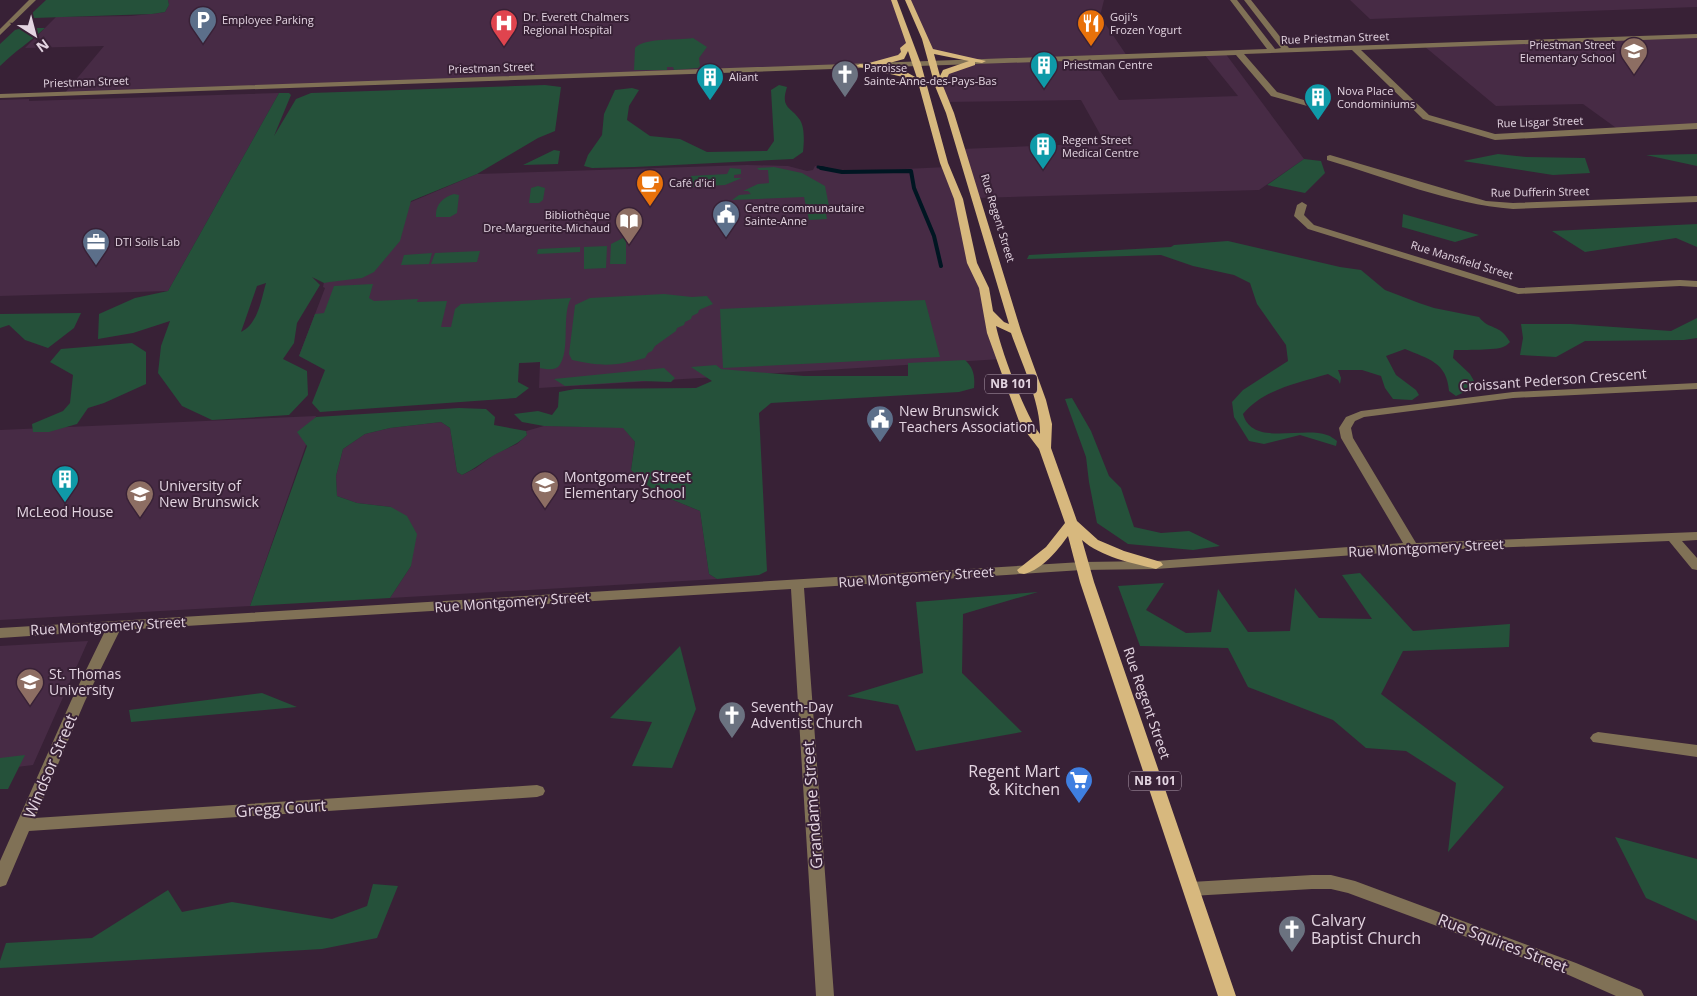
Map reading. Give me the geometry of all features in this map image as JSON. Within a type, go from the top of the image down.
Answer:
[{"type":"main road","name":"NB 101","points":[[894,0],[917,64],[944,163],[952,177],[975,272],[984,288],[990,313]]},
{"type":"main road","name":"Rue Regent Street","points":[[908,0],[920,23],[934,64],[943,102],[950,113],[1046,424],[1046,448],[1071,523],[1082,566],[1227,996]]},
{"type":"main road","points":[[860,66],[892,61],[901,57],[905,52],[904,48],[910,44]]},
{"type":"main road","points":[[929,50],[952,58],[982,61]]},
{"type":"main road","points":[[939,84],[942,77],[950,70],[982,61]]},
{"type":"main road","points":[[860,66],[905,75],[923,86]]},
{"type":"main road","points":[[960,204],[972,219],[983,223]]},
{"type":"main road","points":[[990,313],[1000,324],[1016,331]]},
{"type":"main road","name":"Rue Regent Street","points":[[990,313],[992,333],[1000,359],[1026,424],[1046,448]]},
{"type":"main road","points":[[1024,570],[1041,560],[1053,548],[1071,523],[1093,543],[1119,554],[1156,564]]},
{"type":"street","points":[[0,33],[33,0]]},
{"type":"street","points":[[1233,0],[1273,51]]},
{"type":"street","points":[[1247,0],[1262,16],[1287,51]]},
{"type":"street","name":"Rue Priestman Street","points":[[982,61],[1697,37]]},
{"type":"street","name":"Rue Lisgar Street","points":[[1354,48],[1426,117],[1495,136],[1697,126]]},
{"type":"street","points":[[1238,52],[1274,94],[1310,105]]},
{"type":"street","name":"Priestman Street","points":[[0,96],[982,61]]},
{"type":"street","name":"Rue Dufferin Street","points":[[1330,158],[1486,204],[1514,206],[1697,199]]},
{"type":"street","name":"Rue Mansfield Street","points":[[1302,205],[1299,216],[1311,227],[1518,291],[1680,282],[1697,284]]},
{"type":"street","name":"Croissant Pederson Crescent","points":[[1412,547],[1347,438],[1344,428],[1350,419],[1361,414],[1513,394],[1697,386]]},
{"type":"street","name":"Rue Montgomery Street","points":[[0,633],[1412,547],[1697,536]]},
{"type":"street","points":[[1672,538],[1697,566]]},
{"type":"street","name":"Grandame Street","points":[[797,584],[825,996]]},
{"type":"street","name":"Windsor Street","points":[[0,880],[26,825],[78,701],[115,626]]},
{"type":"street","points":[[1598,738],[1697,751]]},
{"type":"street","name":"Gregg Court","points":[[26,825],[537,790]]},
{"type":"street","name":"Rue Squires Street","points":[[1191,889],[1312,882],[1331,882],[1349,886],[1570,968],[1635,996]]},
{"type":"shaded area","name":"Dr. Everett Chalmers Regional Hospital","points":[[168,0],[894,0],[910,44],[905,52],[882,63],[64,94],[104,46],[25,48],[56,17],[131,16],[159,13],[165,12],[169,5]]},
{"type":"shaded area","points":[[908,0],[1104,0],[1100,16],[1127,56],[1092,58],[1119,100],[1238,96],[1204,54],[1225,53],[1304,159],[1259,190],[976,198],[961,149],[1105,143],[1081,100],[943,102],[939,85],[946,72],[980,61],[929,50]]},
{"type":"shaded area","points":[[1350,0],[1697,0],[1697,7],[1370,19]]},
{"type":"shaded area","points":[[1697,38],[1697,126],[1619,130],[1583,104],[1496,106],[1424,46]]},
{"type":"shaded area","points":[[279,93],[168,291],[0,296],[0,100],[29,99],[29,101]]},
{"type":"shaded area","points":[[747,165],[788,166],[807,171],[813,170],[815,166],[842,172],[947,167],[1001,359],[539,388],[540,362],[431,367],[299,356],[325,288],[323,287],[324,282],[310,276],[411,202],[477,174]]},
{"type":"shaded area","name":"University of New Brunswick","points":[[316,416],[250,606],[0,620],[0,430]]},
{"type":"shaded area","name":"Montgomery Street Elementary School","points":[[441,422],[450,428],[457,472],[462,475],[476,468],[495,454],[517,444],[527,435],[526,431],[544,426],[623,427],[635,442],[631,470],[656,493],[700,511],[709,574],[717,579],[390,598],[411,566],[391,507],[357,503],[337,496],[336,476],[343,449],[365,434],[390,428]]},
{"type":"shaded area","name":"St. Thomas University","points":[[88,641],[33,765],[0,769],[0,646]]},
{"type":"green space","points":[[46,0],[168,0],[169,5],[165,12],[152,14],[34,18],[29,16]]},
{"type":"green space","points":[[45,28],[0,66],[0,44],[15,30]]},
{"type":"green space","points":[[693,38],[707,47],[699,58],[700,66],[698,68],[674,70],[673,67],[667,67],[667,70],[634,70],[635,48],[640,45],[646,42]]},
{"type":"green space","points":[[545,85],[561,87],[555,131],[538,138],[477,174],[411,201],[400,241],[374,272],[362,278],[324,283],[312,277],[320,285],[297,323],[294,343],[283,359],[307,371],[308,395],[289,415],[212,420],[182,406],[158,373],[161,346],[170,321],[133,333],[98,339],[99,314],[135,298],[168,291],[279,93],[289,93],[291,95],[274,136],[296,99],[311,93]],"holes":[[[266,283],[255,317],[247,328],[241,332],[257,286]]]},
{"type":"green space","points":[[779,85],[787,87],[785,94],[786,103],[797,115],[803,127],[803,152],[793,159],[635,167],[592,168],[584,166],[588,155],[602,135],[604,114],[615,90],[632,88],[639,90],[629,106],[627,120],[650,136],[680,139],[707,152],[767,151],[774,141],[771,90]]},
{"type":"green space","points":[[554,150],[560,151],[558,164],[523,165]]},
{"type":"green space","points":[[1498,154],[1527,157],[1585,158],[1590,173],[1553,175],[1463,161]]},
{"type":"green space","points":[[1697,154],[1697,166],[1646,155]]},
{"type":"green space","points":[[1304,159],[1321,161],[1325,173],[1305,193],[1267,185]]},
{"type":"green space","points":[[774,167],[802,173],[825,186],[830,211],[826,214],[827,219],[809,220],[804,197],[732,200],[739,195],[751,194],[748,191],[743,191],[758,184],[769,183],[768,170],[759,170],[757,168]]},
{"type":"green space","points":[[730,168],[741,169],[741,174],[734,175],[734,178],[742,178],[725,185],[692,187],[691,176],[727,174]]},
{"type":"green space","points":[[538,186],[545,188],[543,200],[539,203],[529,203],[531,188]]},
{"type":"green space","points":[[454,194],[459,195],[457,213],[450,217],[436,217],[440,202]]},
{"type":"green space","points":[[1403,214],[1479,235],[1455,242],[1402,227]]},
{"type":"green space","points":[[1697,224],[1697,247],[1676,238],[1585,252],[1552,231]]},
{"type":"green space","points":[[626,238],[626,264],[610,264],[611,244]]},
{"type":"green space","points":[[1228,241],[1340,267],[1361,270],[1385,290],[1434,308],[1479,317],[1502,332],[1510,342],[1500,348],[1454,350],[1453,358],[1470,374],[1477,386],[1456,396],[1449,391],[1445,374],[1435,363],[1405,349],[1386,356],[1396,375],[1416,390],[1419,395],[1412,400],[1393,399],[1385,388],[1381,376],[1362,370],[1338,370],[1341,378],[1340,384],[1338,380],[1328,374],[1282,388],[1251,405],[1243,414],[1248,424],[1256,430],[1267,433],[1317,433],[1327,435],[1337,441],[1336,446],[1300,435],[1264,444],[1249,441],[1234,417],[1232,402],[1243,390],[1288,361],[1286,345],[1257,304],[1250,283],[1234,275],[1193,266],[1161,255],[1027,259],[1029,255],[1171,247],[1174,245]]},
{"type":"green space","points":[[607,246],[606,268],[584,269],[584,247]]},
{"type":"green space","points":[[580,247],[580,252],[537,254],[538,249]]},
{"type":"green space","points":[[480,251],[477,262],[431,264],[435,253]]},
{"type":"green space","points":[[432,253],[429,264],[401,265],[404,255]]},
{"type":"green space","points":[[373,284],[369,298],[374,301],[418,299],[417,302],[447,301],[441,327],[451,327],[455,309],[461,304],[571,298],[568,305],[563,359],[557,368],[553,369],[540,368],[540,362],[519,363],[518,382],[529,388],[516,398],[320,412],[312,403],[325,370],[299,356],[315,314],[324,313],[334,286]]},
{"type":"green space","points":[[664,294],[692,297],[707,296],[713,304],[699,310],[684,325],[677,328],[676,331],[655,346],[645,358],[609,365],[572,360],[569,354],[575,305],[590,298]]},
{"type":"green space","points":[[925,300],[940,357],[723,368],[720,309]]},
{"type":"green space","points":[[81,313],[74,328],[48,348],[25,340],[9,325],[0,328],[0,314]]},
{"type":"green space","points":[[1697,318],[1697,338],[1684,340],[1585,341],[1556,357],[1520,355],[1523,338],[1521,324],[1571,324],[1671,331]]},
{"type":"green space","points":[[132,343],[146,352],[146,384],[88,408],[77,424],[49,432],[33,432],[32,424],[63,411],[70,403],[73,375],[50,362],[61,349]]},
{"type":"green space","points":[[965,360],[973,373],[974,388],[959,392],[771,403],[759,413],[767,571],[759,575],[717,579],[709,574],[700,511],[656,493],[631,470],[635,442],[623,428],[544,426],[522,422],[514,414],[538,411],[552,415],[558,407],[559,392],[575,389],[696,388],[712,381],[691,367],[716,365],[721,369],[804,376],[908,376],[908,363]]},
{"type":"green space","points":[[664,368],[675,378],[671,382],[642,381],[565,386],[554,379]]},
{"type":"green space","points":[[1072,398],[1091,431],[1109,476],[1121,488],[1134,527],[1161,533],[1189,531],[1220,546],[1193,550],[1128,544],[1097,523],[1086,457],[1065,399]]},
{"type":"green space","points":[[459,408],[486,409],[495,417],[494,425],[526,431],[527,435],[462,475],[457,472],[450,428],[441,422],[390,428],[365,434],[343,449],[336,476],[337,496],[357,503],[391,507],[407,516],[417,534],[411,566],[390,598],[250,606],[307,446],[297,432],[316,417]]},
{"type":"green space","points":[[1360,573],[1413,631],[1510,624],[1509,647],[1403,651],[1381,694],[1504,787],[1448,852],[1456,783],[1406,751],[1366,748],[1333,720],[1248,687],[1228,648],[1140,646],[1118,586],[1164,583],[1146,610],[1186,633],[1211,632],[1218,589],[1248,632],[1290,631],[1295,588],[1319,618],[1372,619],[1342,575]]},
{"type":"green space","points":[[1038,592],[963,614],[962,673],[1022,732],[916,751],[898,705],[847,696],[923,673],[916,602]]},
{"type":"green space","points":[[680,646],[696,709],[672,768],[632,766],[652,722],[610,718]]},
{"type":"green space","points":[[262,693],[297,707],[131,722],[129,710]]},
{"type":"green space","points":[[25,755],[8,789],[0,789],[0,758]]},
{"type":"green space","points":[[1615,837],[1697,859],[1697,921],[1646,898]]},
{"type":"green space","points":[[373,884],[398,886],[377,938],[322,949],[0,968],[0,961],[6,943],[92,938],[168,890],[182,912],[232,902],[332,919],[367,906]]},
{"type":"waterway","points":[[818,167],[827,169]]},
{"type":"waterway","points":[[821,168],[842,172],[911,171],[914,188],[934,236],[941,266]]},
{"type":"place","name":"Employee Parking","points":[[203,44]]},
{"type":"place","name":"Dr. Everett Chalmers Regional Hospital","points":[[504,47]]},
{"type":"place","name":"Goji's Frozen Yogurt","points":[[1091,47]]},
{"type":"place","name":"Priestman Street Elementary School","points":[[1634,75]]},
{"type":"place","name":"Priestman Centre","points":[[1044,89]]},
{"type":"place","name":"Paroisse Sainte-Anne-des-Pays-Bas","points":[[845,98]]},
{"type":"place","name":"Aliant","points":[[710,101]]},
{"type":"place","name":"Nova Place Condominiums","points":[[1318,121]]},
{"type":"place","name":"Regent Street Medical Centre","points":[[1043,170]]},
{"type":"place","name":"Café d'ici","points":[[650,207]]},
{"type":"place","name":"Centre communautaire Sainte-Anne","points":[[726,238]]},
{"type":"place","name":"Bibliothèque Dre-Marguerite-Michaud","points":[[629,245]]},
{"type":"place","name":"DTI Soils Lab","points":[[96,266]]},
{"type":"place","name":"New Brunswick Teachers Association","points":[[880,443]]},
{"type":"place","name":"McLeod House","points":[[65,503]]},
{"type":"place","name":"Montgomery Street Elementary School","points":[[545,509]]},
{"type":"place","name":"University of New Brunswick","points":[[140,518]]},
{"type":"place","name":"St. Thomas University","points":[[30,706]]},
{"type":"place","name":"Seventh-Day Adventist Church","points":[[732,739]]},
{"type":"place","name":"Regent Mart & Kitchen","points":[[1079,804]]},
{"type":"place","name":"Calvary Baptist Church","points":[[1292,953]]}]
